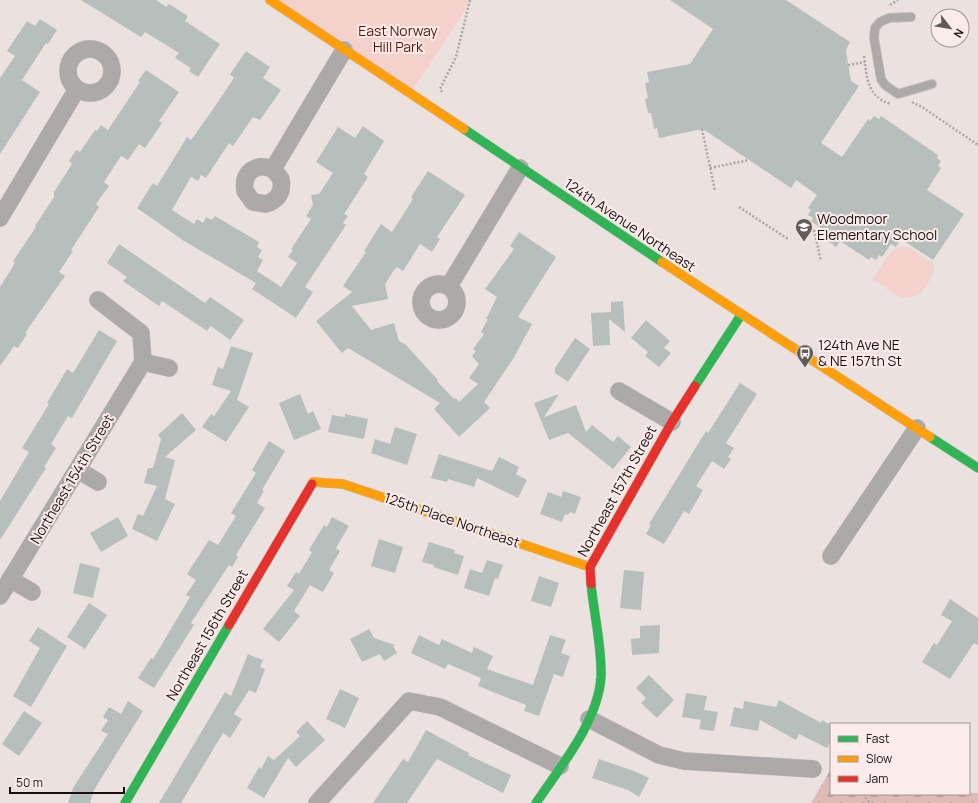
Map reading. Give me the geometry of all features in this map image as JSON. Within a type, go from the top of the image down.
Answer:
[{"type":"street","name":"124th Avenue Northeast","points":[[270,0],[741,316],[918,428],[978,468]]},
{"type":"street","points":[[273,168],[344,50]]},
{"type":"street","points":[[0,218],[77,89]]},
{"type":"street","points":[[449,286],[520,168]]},
{"type":"street","points":[[98,300],[141,332],[143,362],[169,368]]},
{"type":"street","name":"Northeast 157th Street","points":[[536,803],[589,718],[599,692],[600,666],[590,584],[590,567],[672,422],[741,316]]},
{"type":"street","name":"Northeast 154th Street","points":[[0,596],[143,362]]},
{"type":"street","points":[[619,391],[672,422]]},
{"type":"street","points":[[831,556],[918,428]]},
{"type":"street","points":[[78,470],[98,482]]},
{"type":"street","name":"125th Place Northeast","points":[[312,482],[343,484],[590,567]]},
{"type":"street","name":"Northeast 156th Street","points":[[125,803],[312,482]]},
{"type":"street","points":[[10,579],[32,592]]},
{"type":"street","points":[[317,803],[408,701],[440,707],[560,766]]},
{"type":"street","points":[[589,718],[659,755],[678,759],[813,769]]},
{"type":"lane","points":[[911,17],[890,18],[880,22],[875,28],[874,38],[881,79],[886,86],[898,94],[932,84]]},
{"type":"path","points":[[444,96],[440,89],[456,57],[470,0]]},
{"type":"path","points":[[848,65],[865,62]]},
{"type":"path","points":[[702,129],[715,191]]},
{"type":"path","points":[[710,168],[749,160]]},
{"type":"path","points":[[739,207],[788,239]]},
{"type":"path","points":[[814,230],[821,262]]},
{"type":"path","points":[[864,795],[868,801],[874,803]]},
{"type":"green space","name":"East Norway Hill Park","points":[[269,0],[472,0],[410,94]]},
{"type":"green space","points":[[902,247],[910,248],[935,265],[928,284],[918,294],[906,298],[892,293],[873,279],[892,250]]},
{"type":"green space","points":[[830,771],[830,795],[970,795],[970,793],[978,793],[978,803],[811,803]]},
{"type":"building","points":[[81,0],[156,0],[166,7],[169,4],[188,16],[185,21],[220,44],[198,77],[189,71],[191,68],[175,58],[179,53],[145,32],[141,37]]},
{"type":"building","points":[[670,0],[786,0],[850,42],[846,50],[851,81],[859,86],[821,143],[842,157],[868,119],[870,121],[874,116],[879,119],[881,116],[938,155],[937,158],[941,161],[938,166],[941,168],[927,190],[964,214],[933,260],[901,239],[896,247],[891,244],[882,257],[879,255],[876,260],[871,257],[869,260],[840,241],[836,247],[821,236],[824,230],[811,221],[813,218],[808,215],[811,210],[808,208],[817,195],[796,180],[791,188],[703,129],[659,138],[657,128],[654,129],[651,113],[648,113],[645,99],[648,98],[645,83],[649,82],[647,72],[690,64],[713,29]]},
{"type":"building","points":[[40,19],[57,30],[48,44],[46,43],[22,80],[40,92],[0,154],[0,78],[15,56],[7,51],[27,21],[35,26]]},
{"type":"building","points":[[246,51],[270,67],[263,78],[281,90],[260,120],[253,117],[233,146],[229,143],[206,178],[201,175],[198,181],[191,177],[172,210],[194,224],[197,219],[203,223],[206,217],[212,220],[215,216],[259,242],[257,247],[262,250],[258,257],[263,260],[257,271],[281,287],[297,263],[288,257],[293,250],[291,249],[311,219],[306,216],[313,205],[311,195],[319,194],[333,173],[316,162],[338,127],[355,138],[363,126],[384,141],[364,174],[368,177],[344,214],[348,216],[343,223],[346,225],[305,287],[313,292],[296,318],[252,289],[256,283],[184,241],[137,208],[153,183],[157,186],[187,137],[191,140],[211,112],[234,78],[230,74]]},
{"type":"building","points":[[146,70],[179,92],[159,121],[162,123],[145,148],[139,144],[128,160],[121,156],[104,182],[109,186],[96,204],[99,207],[71,250],[73,251],[59,272],[65,276],[25,333],[27,334],[18,348],[14,346],[0,366],[0,287],[15,262],[13,261],[54,197],[54,192],[72,164],[69,161],[76,150],[80,152],[95,130],[97,131],[101,125],[108,130],[140,82],[138,81]]},
{"type":"building","points":[[428,171],[465,195],[437,237],[440,239],[432,252],[420,244],[403,271],[397,267],[394,270],[385,284],[388,299],[352,306],[371,330],[394,323],[399,341],[405,344],[454,399],[456,398],[459,402],[478,384],[469,378],[479,364],[472,356],[476,351],[473,349],[484,334],[481,332],[497,297],[485,289],[514,249],[510,246],[519,232],[556,257],[518,317],[532,324],[513,359],[484,402],[490,408],[459,437],[434,409],[440,403],[348,348],[342,353],[316,321],[352,292],[343,286],[366,252],[364,251],[381,224],[392,232],[413,199],[411,197]]},
{"type":"building","points":[[119,244],[205,303],[210,297],[244,320],[230,340],[211,326],[207,331],[162,301],[159,306],[123,281],[127,277],[107,263]]},
{"type":"building","points":[[623,301],[625,332],[609,319],[610,345],[593,346],[591,313],[611,312],[611,302]]},
{"type":"building","points":[[646,320],[670,341],[664,348],[671,353],[659,367],[645,356],[648,352],[631,338]]},
{"type":"building","points":[[99,330],[117,341],[72,418],[68,416],[51,444],[56,448],[44,467],[46,468],[0,540],[0,501],[29,452],[22,448],[49,404],[47,403],[67,369],[73,373]]},
{"type":"building","points":[[575,338],[590,349],[568,382],[555,373],[555,368]]},
{"type":"building","points":[[231,346],[253,353],[237,400],[249,407],[226,442],[202,427],[211,414],[214,416],[231,391],[212,385],[218,367],[223,369]]},
{"type":"building","points":[[740,383],[757,394],[726,443],[734,448],[728,457],[731,459],[724,469],[712,461],[696,486],[703,490],[689,514],[684,511],[664,544],[646,534],[651,525],[649,524],[706,431],[708,433]]},
{"type":"building","points":[[300,394],[308,414],[313,411],[321,429],[294,440],[279,403]]},
{"type":"building","points":[[559,394],[544,417],[576,405],[586,432],[592,425],[613,442],[618,436],[631,447],[613,469],[568,433],[549,440],[534,403]]},
{"type":"building","points":[[182,413],[196,430],[165,457],[175,460],[165,499],[175,504],[157,541],[132,529],[138,514],[143,516],[157,486],[144,483],[148,468],[153,468],[161,439],[158,435]]},
{"type":"building","points":[[345,414],[368,419],[364,439],[328,432],[332,415],[345,417]]},
{"type":"building","points":[[395,427],[417,434],[407,465],[371,453],[375,439],[390,444]]},
{"type":"building","points":[[269,441],[285,451],[262,490],[264,491],[257,503],[265,508],[236,555],[238,557],[232,567],[229,565],[191,623],[194,625],[154,688],[138,678],[151,658],[153,659],[190,597],[186,595],[196,580],[187,574],[209,540],[218,545],[236,516],[231,513],[256,473],[252,470]]},
{"type":"building","points":[[439,454],[492,471],[499,457],[519,467],[516,474],[527,480],[518,498],[477,478],[474,487],[448,479],[447,482],[431,478]]},
{"type":"building","points":[[563,491],[581,497],[575,514],[570,512],[568,515],[565,514],[562,522],[540,514],[548,492],[561,497]]},
{"type":"building","points":[[118,517],[128,536],[101,552],[90,533]]},
{"type":"building","points":[[332,517],[349,526],[336,548],[340,551],[329,570],[334,573],[323,592],[310,585],[294,611],[300,616],[279,642],[263,629],[294,590],[287,586],[296,572],[299,574],[312,552],[309,550],[324,525],[327,527]]},
{"type":"building","points":[[379,539],[403,547],[395,573],[371,566]]},
{"type":"building","points":[[429,542],[455,550],[454,553],[464,556],[458,575],[433,567],[434,565],[422,562]]},
{"type":"building","points":[[487,560],[503,565],[498,579],[495,578],[489,596],[464,588],[470,569],[482,573]]},
{"type":"building","points":[[80,563],[100,568],[93,598],[73,593]]},
{"type":"building","points":[[624,570],[644,572],[641,610],[620,608]]},
{"type":"building","points":[[539,576],[559,583],[551,607],[531,601]]},
{"type":"building","points":[[950,599],[978,618],[978,645],[974,643],[950,679],[922,662],[934,643],[937,645],[952,621],[941,615]]},
{"type":"building","points":[[89,603],[107,615],[85,649],[67,637]]},
{"type":"building","points":[[660,625],[659,653],[632,655],[631,639],[640,638],[640,626]]},
{"type":"building","points":[[38,627],[67,646],[31,707],[13,696],[40,648],[29,641]]},
{"type":"building","points":[[369,629],[374,638],[395,645],[393,646],[397,653],[384,661],[380,654],[362,662],[350,639]]},
{"type":"building","points":[[419,635],[439,645],[442,639],[472,653],[474,647],[493,656],[487,669],[533,685],[550,635],[566,640],[561,653],[570,656],[563,677],[554,674],[539,716],[524,711],[526,705],[478,686],[481,678],[448,664],[445,669],[411,653]]},
{"type":"building","points":[[248,654],[263,660],[260,667],[265,669],[256,693],[249,690],[234,714],[242,719],[230,738],[223,733],[181,803],[159,803],[225,692],[231,696]]},
{"type":"building","points":[[649,675],[674,700],[657,718],[641,703],[646,698],[636,688]]},
{"type":"building","points":[[340,689],[359,698],[345,728],[326,719]]},
{"type":"building","points":[[686,693],[707,696],[704,710],[718,712],[714,731],[699,729],[701,720],[682,717]]},
{"type":"building","points":[[779,700],[821,723],[822,720],[830,724],[830,743],[827,748],[799,734],[796,740],[760,720],[758,731],[730,726],[734,707],[743,709],[744,701],[776,707]]},
{"type":"building","points":[[128,701],[143,711],[94,790],[90,803],[68,803],[73,788],[108,734],[101,731],[108,720],[103,717],[109,707],[121,714]]},
{"type":"building","points":[[24,711],[42,723],[19,756],[2,744]]},
{"type":"building","points":[[307,721],[325,740],[296,767],[288,758],[264,798],[247,788],[259,767],[261,769],[268,756],[274,760],[300,736],[296,732]]},
{"type":"building","points":[[426,730],[469,753],[468,755],[511,775],[503,793],[437,759],[407,803],[373,803],[403,759],[408,762]]},
{"type":"building","points":[[599,759],[634,771],[649,778],[639,797],[628,790],[592,778]]},
{"type":"traffic: fast","points":[[464,129],[662,262]]},
{"type":"traffic: fast","points":[[695,386],[741,315]]},
{"type":"traffic: fast","points":[[930,437],[978,468]]},
{"type":"traffic: fast","points":[[536,803],[576,743],[593,711],[598,694],[601,677],[601,665],[591,584]]},
{"type":"traffic: fast","points":[[125,803],[229,625]]},
{"type":"traffic: slow","points":[[270,0],[464,129]]},
{"type":"traffic: slow","points":[[662,262],[930,437]]},
{"type":"traffic: slow","points":[[312,484],[313,482],[343,484],[590,567]]},
{"type":"traffic: jam","points":[[591,584],[590,567],[672,422],[695,386]]},
{"type":"traffic: jam","points":[[229,625],[312,484]]},
{"type":"place","name":"Woodmoor Elementary School","points":[[804,242]]},
{"type":"place","name":"124th Ave NE & NE 157th St","points":[[805,368]]}]
